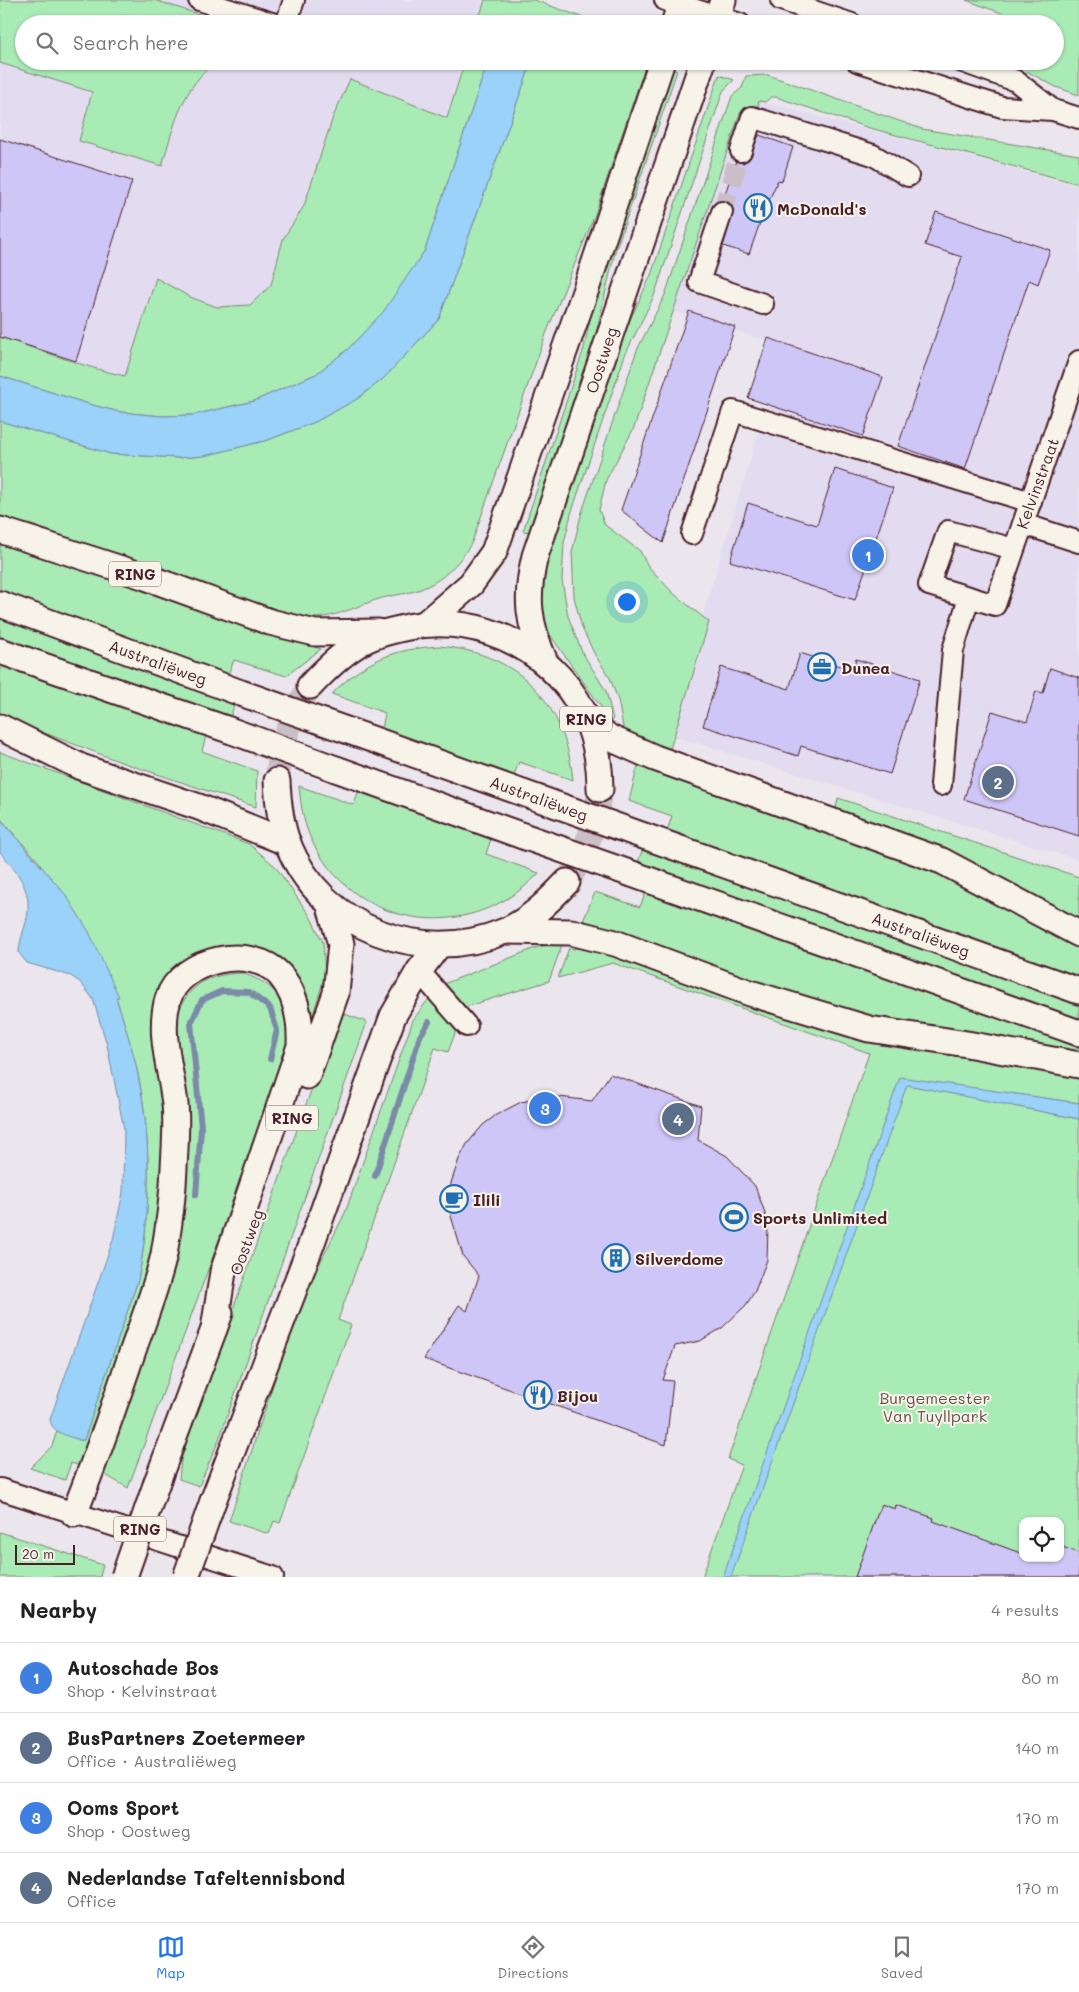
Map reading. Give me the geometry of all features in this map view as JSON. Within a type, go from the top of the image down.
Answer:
[{"type":"main road","points":[[426,623],[471,584],[494,552],[586,288],[659,70]]},
{"type":"main road","name":"Oostweg","points":[[545,662],[530,621],[529,580],[535,556],[700,70]]},
{"type":"main road","name":"RING","points":[[0,530],[143,576],[270,622],[315,633],[385,632],[426,623],[458,624],[489,631],[518,643],[545,662],[570,690],[589,723],[596,745],[600,789]]},
{"type":"main road","name":"Australiëweg","points":[[0,604],[242,693],[1079,991]]},
{"type":"main road","name":"RING","points":[[310,686],[331,663],[356,645],[385,632]]},
{"type":"main road","points":[[0,651],[228,730],[1079,1033]]},
{"type":"main road","points":[[589,723],[610,738],[655,758],[942,861],[1079,934]]},
{"type":"main road","points":[[0,728],[81,768],[200,807],[288,843]]},
{"type":"main road","name":"RING","points":[[277,781],[279,812],[288,843],[298,865],[328,903],[361,926],[398,940],[438,946],[473,942],[506,931],[540,910],[567,882]]},
{"type":"main road","name":"Oostweg","points":[[124,1577],[336,993],[341,944],[328,903]]},
{"type":"main road","points":[[506,931],[571,932],[615,944],[750,993],[869,1029],[968,1044],[1079,1066]]},
{"type":"main road","points":[[186,1577],[213,1501],[311,1245],[393,1016],[418,971],[438,946]]},
{"type":"main road","points":[[74,1514],[106,1428],[164,1255],[174,1167],[175,1104],[164,1025],[169,997],[180,981],[198,966],[216,959],[235,958],[268,966],[279,974],[292,993],[298,1010],[301,1025],[300,1046],[223,1272],[214,1329]]},
{"type":"street","points":[[199,0],[248,15]]},
{"type":"street","points":[[289,15],[294,0]]},
{"type":"street","points":[[781,0],[825,15]]},
{"type":"street","points":[[676,7],[719,15]]},
{"type":"street","points":[[886,70],[1002,106],[1053,110],[1079,118]]},
{"type":"street","points":[[985,70],[1016,81],[1053,110]]},
{"type":"street","points":[[741,151],[752,117],[873,155],[908,176]]},
{"type":"street","points":[[722,212],[699,282],[763,304]]},
{"type":"street","name":"Kelvinstraat","points":[[1014,549],[948,531],[929,586],[995,605],[1079,361]]},
{"type":"street","points":[[692,534],[733,411],[1031,502]]},
{"type":"street","points":[[1023,524],[1079,542]]},
{"type":"street","points":[[942,785],[953,650],[969,597]]},
{"type":"street","points":[[418,971],[467,1026]]},
{"type":"street","points":[[0,1489],[272,1577]]},
{"type":"shaded area","points":[[0,0],[506,0],[502,15],[15,15],[15,70],[485,70],[429,255],[321,454],[0,437]]},
{"type":"shaded area","points":[[746,97],[1079,186],[1079,860],[666,734],[785,346],[673,312]]},
{"type":"green space","points":[[0,0],[154,0],[201,15],[15,15],[15,68],[0,63]]},
{"type":"green space","points":[[485,0],[534,0],[576,15],[508,15],[480,15]]},
{"type":"green space","points":[[966,0],[1079,0],[1079,95],[1056,87],[1024,70],[1064,70],[1064,15],[1007,15]]},
{"type":"green space","points":[[22,70],[206,70],[195,83],[180,109],[162,166],[79,141],[92,92]]},
{"type":"green space","points":[[462,70],[485,70],[425,250],[384,312],[347,350],[316,374],[254,401],[193,415],[162,416],[120,412],[0,376],[0,337],[78,363],[125,376],[156,278],[190,297],[217,307],[250,305],[271,285],[283,239],[304,206],[333,117],[350,79],[447,118]]},
{"type":"green space","points":[[529,70],[644,70],[594,217],[546,334],[472,542],[455,565],[441,578],[424,588],[376,600],[341,613],[314,618],[293,617],[29,524],[0,519],[0,421],[111,454],[178,458],[204,456],[268,440],[315,422],[357,399],[384,378],[439,319]]},
{"type":"green space","points":[[667,70],[677,71],[615,252],[592,350],[530,532],[523,531],[584,348],[597,285]]},
{"type":"green space","points":[[719,75],[734,80],[723,91],[654,296],[625,355],[571,514],[564,543],[562,580],[568,616],[582,652],[606,691],[613,719],[611,721],[548,632],[541,608],[542,575],[620,341],[651,275]]},
{"type":"green space","points":[[768,75],[922,129],[1079,155],[1079,184],[866,127],[776,97],[771,97],[765,102],[759,101],[758,106],[746,108],[740,113],[634,428],[606,480],[599,510],[605,525],[640,551],[648,566],[673,593],[709,622],[669,752],[624,732],[618,700],[610,678],[595,655],[582,628],[574,597],[572,552],[581,515],[637,350],[665,295],[732,96],[742,88],[746,76]]},
{"type":"green space","points":[[0,544],[36,552],[321,649],[286,676],[234,660],[228,675],[0,592]]},
{"type":"green space","points":[[0,616],[235,703],[230,718],[0,640]]},
{"type":"green space","points":[[439,646],[467,651],[492,659],[514,671],[533,686],[548,705],[560,727],[568,752],[573,780],[519,762],[514,775],[382,729],[385,713],[332,694],[356,673],[380,659],[407,650]]},
{"type":"green space","points":[[0,664],[206,736],[202,751],[257,771],[256,807],[121,762],[0,716]]},
{"type":"green space","points":[[0,752],[249,844],[275,866],[310,916],[323,942],[325,975],[309,1028],[279,964],[180,968],[168,1130],[153,1265],[83,1467],[71,1463],[65,1480],[30,1468],[52,1446],[57,1431],[84,1440],[138,1280],[147,1203],[148,1151],[146,1125],[138,1074],[116,997],[118,997],[39,862],[0,818]]},
{"type":"green space","points":[[638,765],[912,861],[975,887],[1079,942],[1079,978],[667,831],[672,816],[629,801]]},
{"type":"green space","points":[[299,786],[354,805],[359,789],[491,839],[486,854],[539,873],[512,895],[482,910],[451,918],[419,918],[388,911],[359,896],[334,874],[314,845],[305,824]]},
{"type":"green space","points":[[838,798],[1079,877],[1079,927],[929,845],[836,809]]},
{"type":"green space","points":[[643,848],[1079,1002],[1079,1021],[889,955],[638,862]]},
{"type":"green space","points":[[595,892],[640,907],[646,892],[1079,1045],[1079,1058],[884,1025],[581,926]]},
{"type":"green space","points":[[563,942],[549,981],[465,1007],[448,1052],[435,1048],[338,1320],[351,1325],[280,1523],[274,1521],[269,1534],[229,1521],[283,1354],[310,1283],[345,1213],[413,1020],[433,993],[446,983],[538,947]]},
{"type":"green space","name":"Burgemeester Van Tuyllpark","points":[[578,942],[1079,1074],[1079,1103],[900,1078],[907,1084],[1079,1119],[1079,1577],[702,1577],[742,1465],[728,1459],[869,1053],[613,963],[558,978],[569,948],[575,949]]},
{"type":"green space","points":[[241,973],[271,988],[280,998],[286,1009],[288,1022],[286,1051],[282,1068],[128,1488],[97,1470],[154,1309],[173,1030],[182,1004],[195,987],[214,977]]},
{"type":"green space","points":[[339,1012],[367,1022],[218,1442],[199,1486],[179,1479],[181,1460]]},
{"type":"green space","points":[[0,1532],[103,1565],[100,1577],[0,1577]]},
{"type":"water","points":[[485,70],[529,70],[439,319],[384,378],[357,399],[315,422],[268,440],[204,456],[178,458],[111,454],[0,421],[0,376],[120,412],[162,416],[193,415],[254,401],[316,374],[347,350],[383,312],[425,250]]},
{"type":"water","points":[[0,819],[66,895],[89,932],[119,997],[116,997],[134,1056],[143,1100],[148,1151],[148,1178],[145,1229],[138,1280],[84,1440],[70,1437],[57,1431],[53,1428],[50,1419],[113,1240],[123,1192],[124,1129],[107,1045],[93,999],[81,983],[71,976],[27,963],[19,953],[28,911],[28,902],[19,876],[0,852]]},
{"type":"water","points":[[900,1077],[1079,1103],[1079,1119],[907,1085],[731,1577],[723,1577]]},
{"type":"building","points":[[759,135],[793,147],[782,181],[778,180],[763,214],[749,254],[723,246],[734,210],[730,204],[723,200],[736,161],[743,163],[749,159]]},
{"type":"building","points":[[0,139],[132,181],[76,361],[0,337]]},
{"type":"building","points":[[936,212],[1050,250],[1038,284],[1029,280],[965,469],[898,446],[962,257],[925,245]]},
{"type":"building","points":[[689,311],[735,327],[663,543],[621,510]]},
{"type":"building","points":[[768,338],[883,377],[863,436],[748,398]]},
{"type":"building","points":[[835,469],[893,488],[855,600],[730,561],[748,503],[817,525]]},
{"type":"building","points":[[800,653],[853,670],[856,659],[920,679],[890,774],[801,746],[798,756],[703,726],[721,667],[789,689]]},
{"type":"building","points":[[1050,668],[1079,678],[1079,836],[964,799],[992,711],[1027,722],[1036,691],[1043,693]]},
{"type":"building","name":"Silverdome","points":[[610,1074],[701,1106],[698,1140],[727,1156],[755,1186],[768,1226],[767,1260],[755,1291],[746,1305],[722,1328],[700,1341],[675,1346],[663,1380],[673,1381],[666,1445],[424,1359],[459,1305],[467,1311],[479,1276],[463,1256],[451,1216],[451,1183],[459,1159],[467,1144],[483,1125],[496,1115],[521,1102],[551,1096],[592,1101]]},
{"type":"building","points":[[881,1504],[895,1509],[896,1505],[934,1518],[933,1521],[1019,1553],[1019,1562],[1064,1562],[1064,1547],[1079,1553],[1079,1577],[855,1577]]},
{"type":"waterway","points":[[196,1195],[201,1128],[191,1023],[202,1000],[222,991],[249,992],[270,1008],[277,1030],[270,1059]]},
{"type":"waterway","points":[[375,1176],[420,1036],[429,1022]]},
{"type":"tunnel","points":[[722,212],[741,151]]},
{"type":"tunnel","points":[[277,781],[284,743],[297,710],[310,686]]},
{"type":"tunnel","points":[[567,882],[589,838],[596,815],[600,789]]},
{"type":"place","name":"McDonald's","points":[[758,208]]},
{"type":"place","name":"Autoschade Bos","points":[[868,555]]},
{"type":"place","name":"Dunea","points":[[822,667]]},
{"type":"place","name":"BusPartners Zoetermeer","points":[[998,782]]},
{"type":"place","name":"Ooms Sport","points":[[545,1108]]},
{"type":"place","name":"Nederlandse Tafeltennisbond","points":[[678,1119]]},
{"type":"place","name":"Ilili","points":[[454,1199]]},
{"type":"place","name":"Sports Unlimited","points":[[734,1217]]},
{"type":"place","name":"Silverdome","points":[[616,1258]]},
{"type":"place","name":"Bijou","points":[[538,1395]]}]
